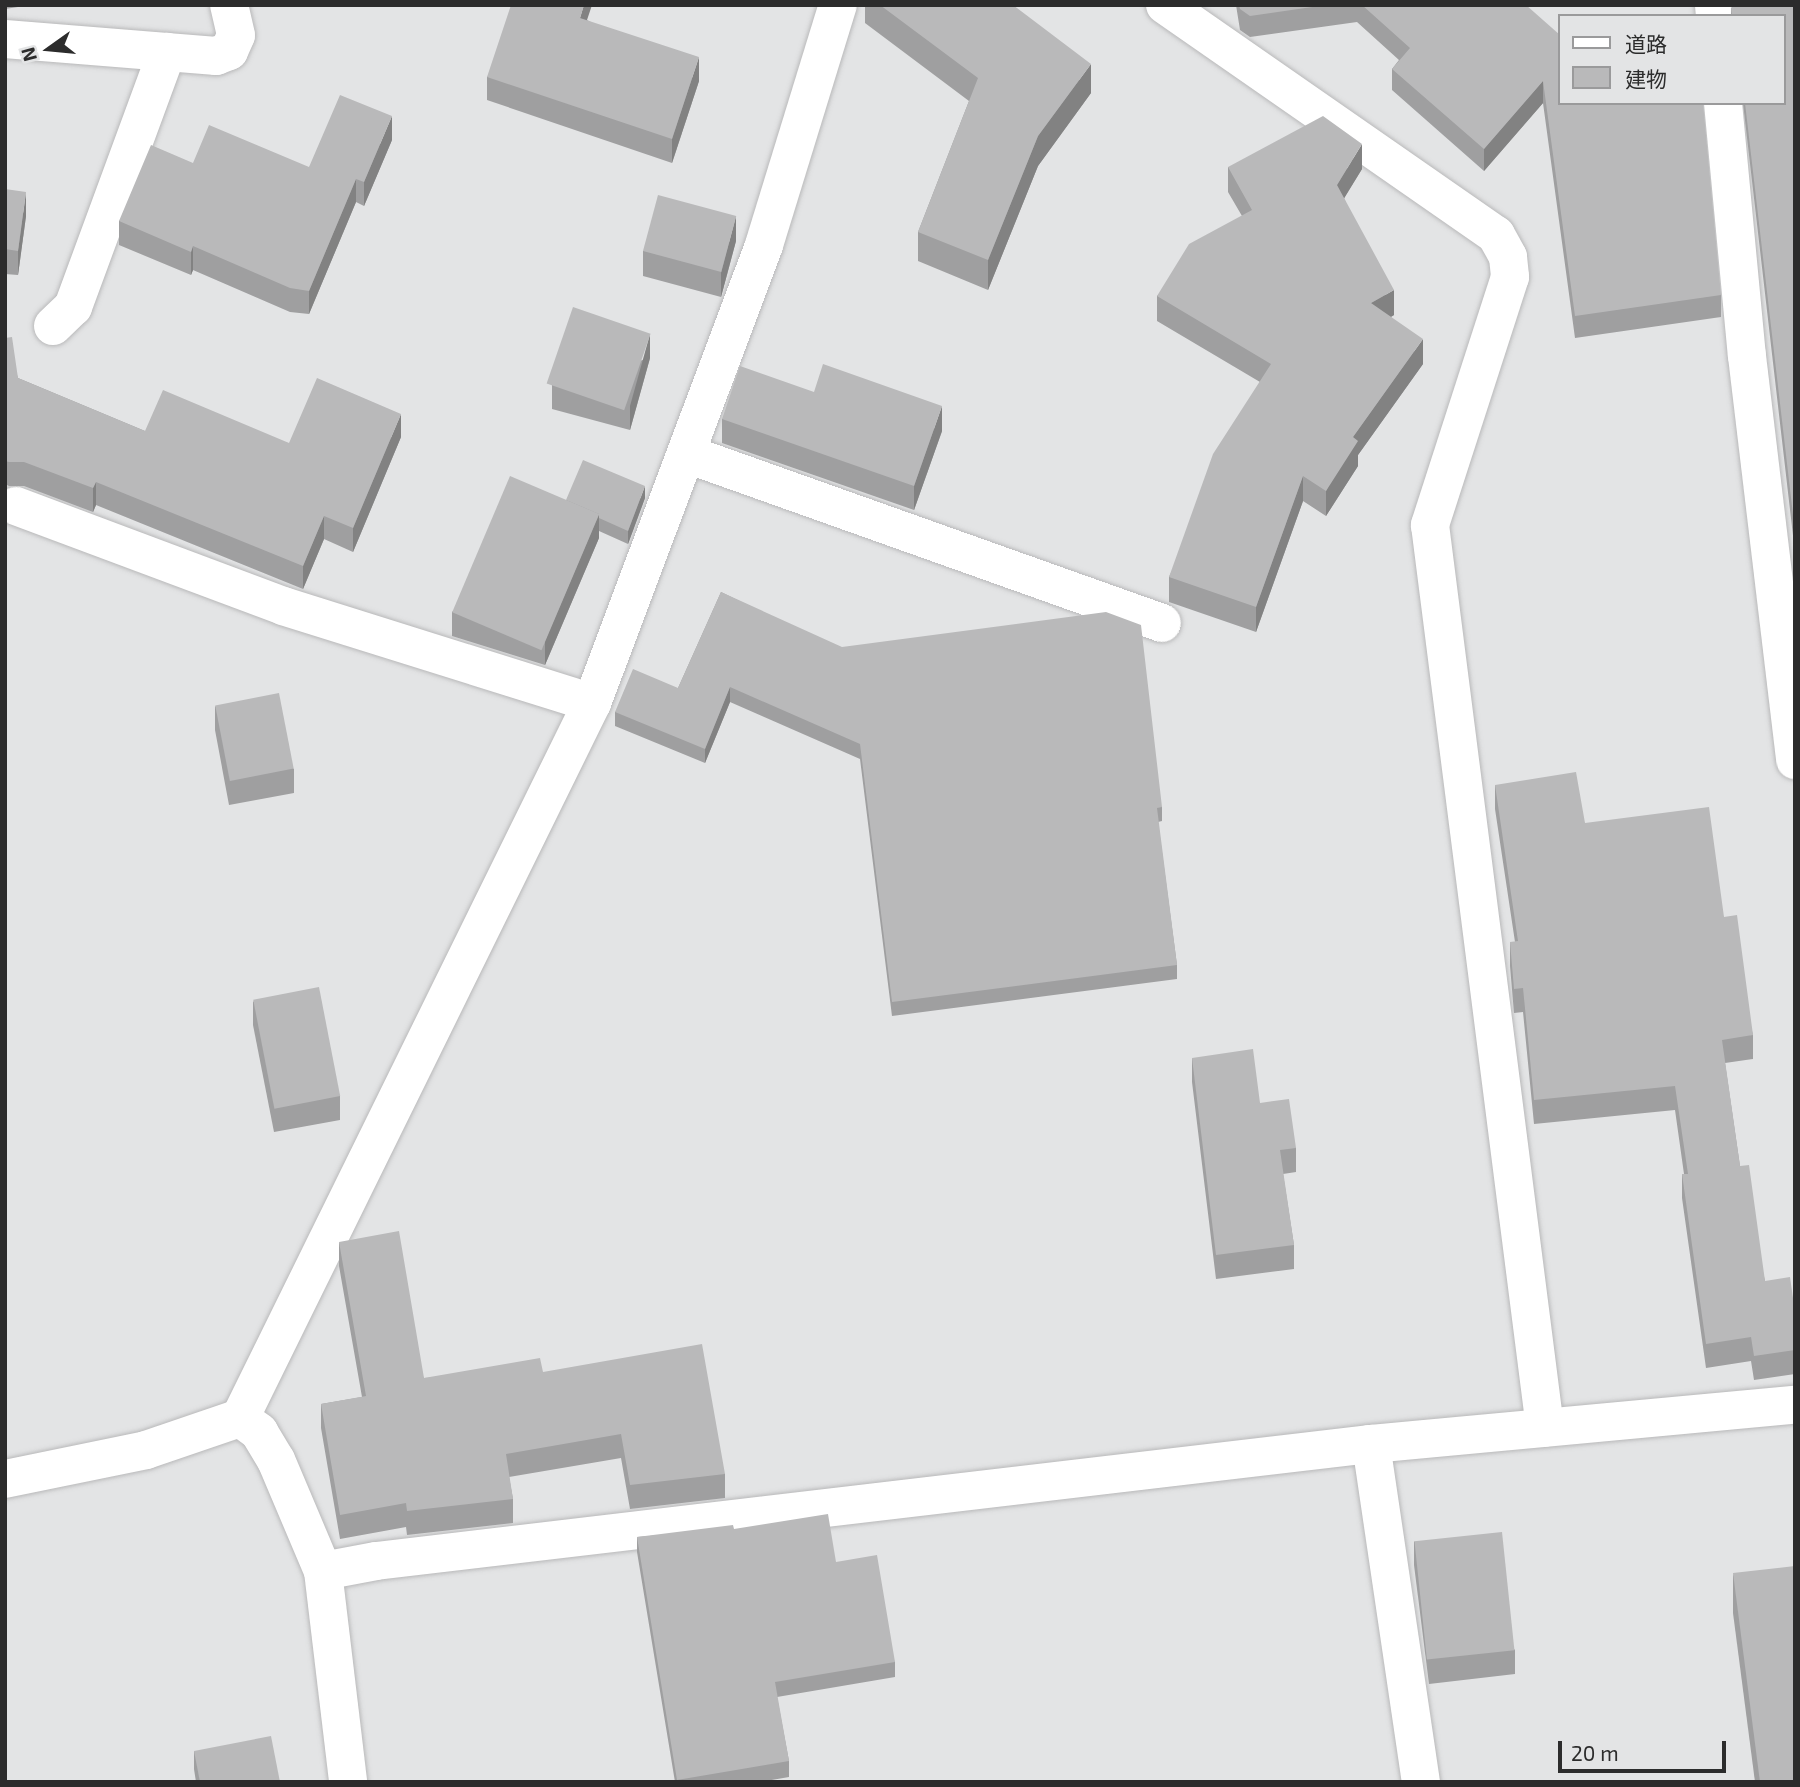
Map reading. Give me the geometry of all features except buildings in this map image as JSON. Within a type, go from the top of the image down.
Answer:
[{"type":"street","points":[[5,39],[216,56],[229,51],[236,35],[229,5]]},
{"type":"street","points":[[5,1479],[146,1450],[240,1418],[592,703],[764,245],[838,5]]},
{"type":"street","points":[[1166,5],[1496,235],[1508,257],[1510,277],[1430,525],[1545,1428]]},
{"type":"street","points":[[53,326],[73,307],[167,52]]},
{"type":"street","points":[[1723,105],[1747,356],[1795,760]]},
{"type":"street","points":[[687,454],[1162,623]]},
{"type":"street","points":[[16,506],[283,606],[592,703]]},
{"type":"street","points":[[323,1571],[376,1560],[1371,1444],[1795,1405]]},
{"type":"street","points":[[240,1418],[259,1432],[276,1460],[323,1571],[348,1782]]},
{"type":"street","points":[[1371,1444],[1421,1782]]}]
